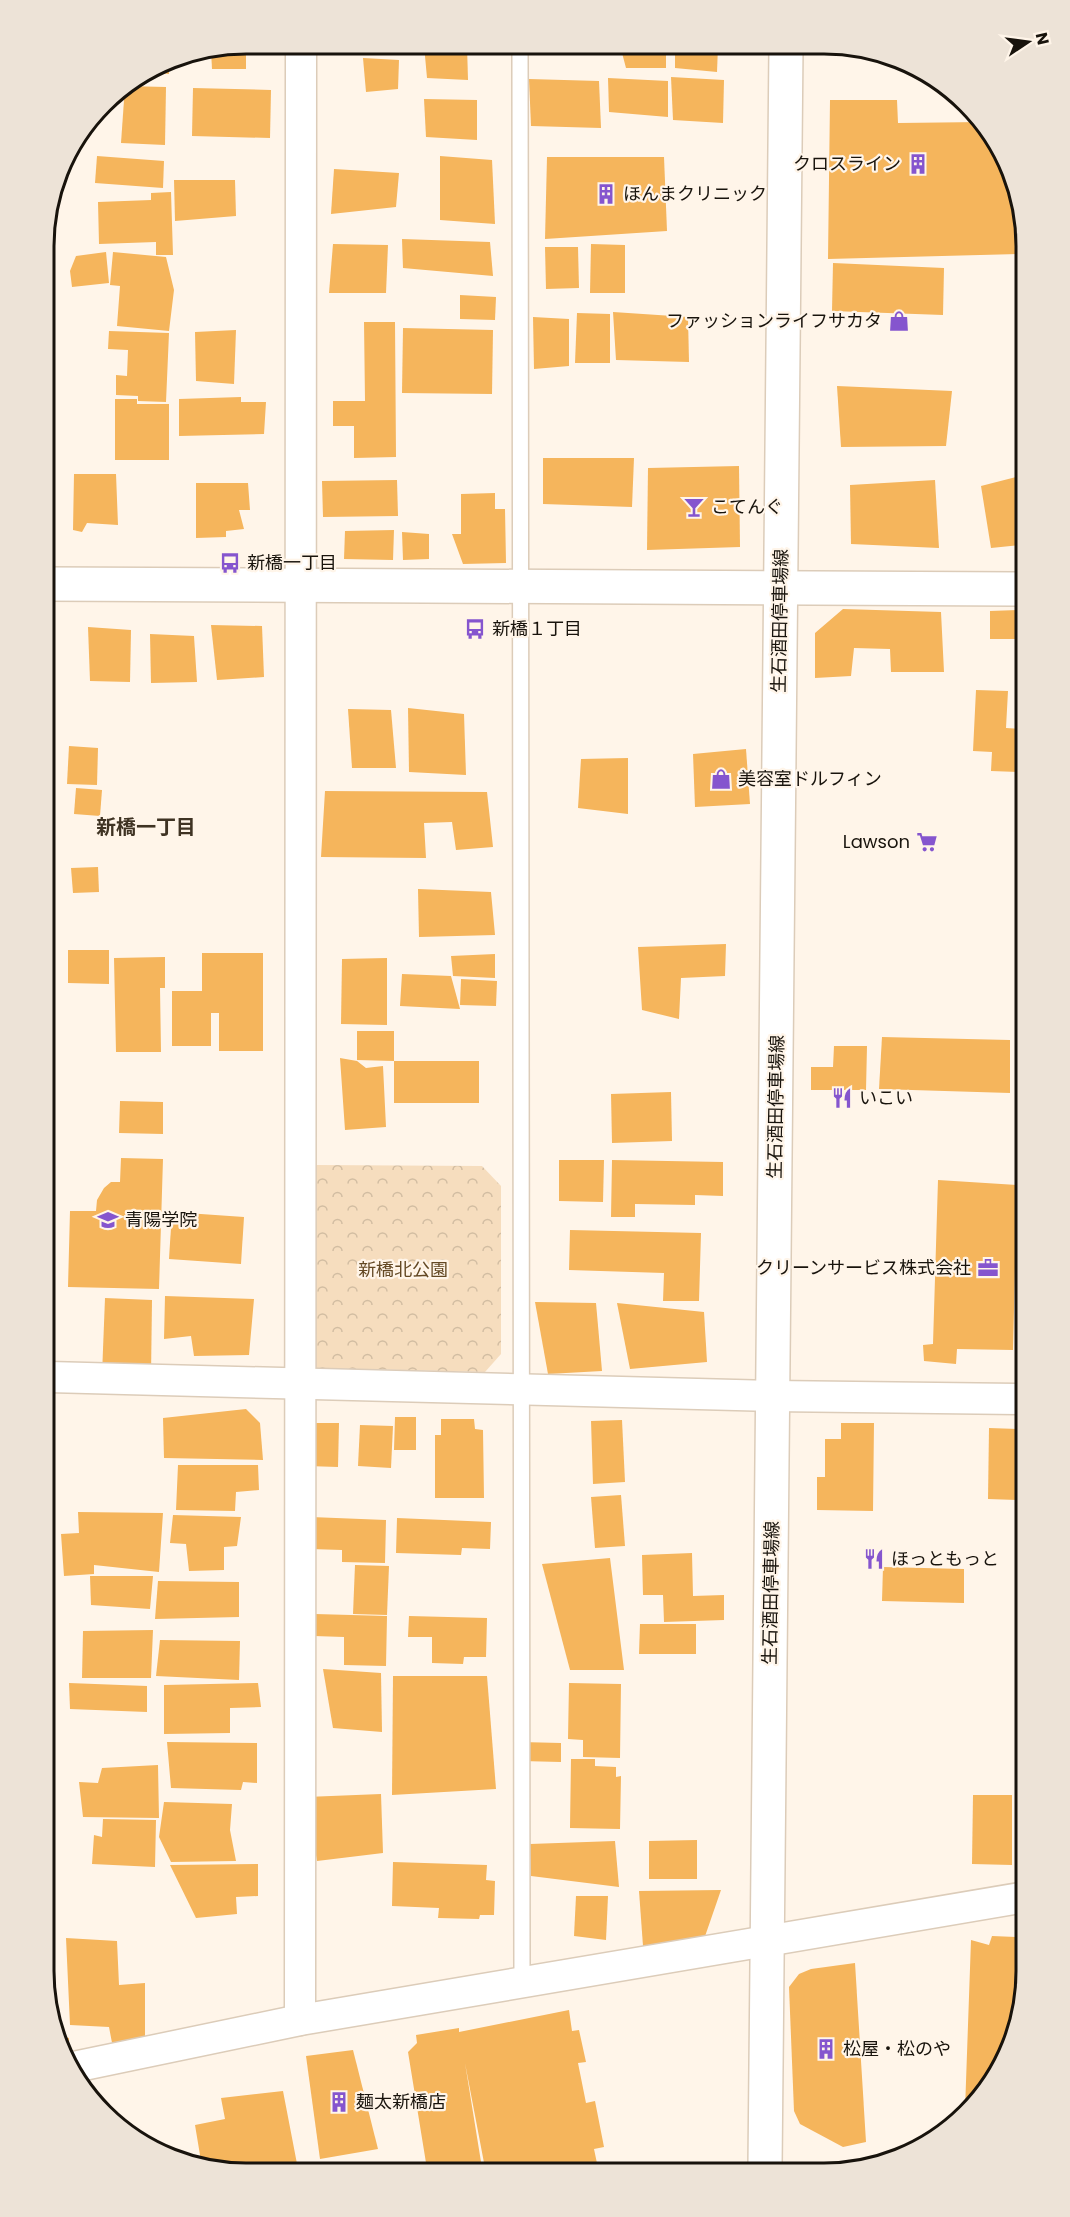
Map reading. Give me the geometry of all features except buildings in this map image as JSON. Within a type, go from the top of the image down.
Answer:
[{"type":"main road","name":"生石酒田停車場線","points":[[765,2163],[786,54]]},
{"type":"main road","points":[[54,584],[1016,589]]},
{"type":"street","points":[[300,2020],[301,54]]},
{"type":"street","points":[[54,1377],[773,1396],[1016,1399]]},
{"type":"street","points":[[79,2066],[300,2020],[1016,1899]]},
{"type":"lane","points":[[520,54],[522,1982]]},
{"type":"green space","name":"新橋北公園","points":[[317,1165],[482,1166],[501,1186],[501,1354],[485,1372],[316,1368],[305,1354],[306,1178]]},
{"type":"place","name":"クロスライン","points":[[918,164]]},
{"type":"place","name":"ほんまクリニック","points":[[606,194]]},
{"type":"place","name":"ファッションライフサカタ","points":[[899,321]]},
{"type":"place","name":"こてんぐ","points":[[694,507]]},
{"type":"place","name":"新橋一丁目","points":[[230,563]]},
{"type":"place","name":"新橋１丁目","points":[[475,629]]},
{"type":"place","name":"美容室ドルフィン","points":[[721,779]]},
{"type":"place","name":"Lawson","points":[[927,842]]},
{"type":"place","name":"いこい","points":[[842,1098]]},
{"type":"place","name":"青陽学院","points":[[108,1220]]},
{"type":"place","name":"クリーンサービス株式会社","points":[[988,1268]]},
{"type":"place","name":"ほっともっと","points":[[874,1559]]},
{"type":"place","name":"松屋・松のや","points":[[826,2049]]},
{"type":"place","name":"麺太新橋店","points":[[339,2102]]},
{"type":"district","name":"新橋一丁目","points":[[146,827]]}]
